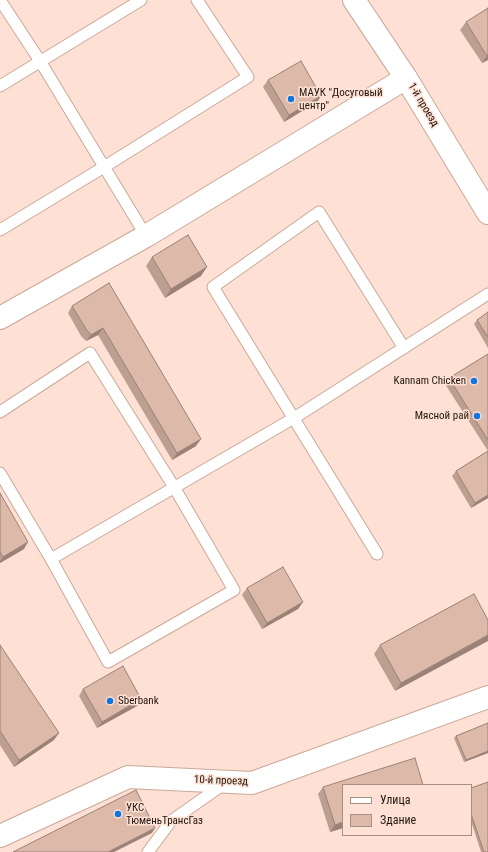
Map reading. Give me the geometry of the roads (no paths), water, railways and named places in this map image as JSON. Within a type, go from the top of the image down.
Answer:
[{"type":"street","name":"1-й проезд","points":[[354,0],[406,78],[488,213]]},
{"type":"street","points":[[0,318],[146,236],[406,78]]},
{"type":"street","name":"10-й проезд","points":[[0,836],[128,777],[252,783],[488,697]]},
{"type":"lane","points":[[0,0],[40,61],[146,236]]},
{"type":"lane","points":[[0,86],[141,0]]},
{"type":"lane","points":[[0,230],[248,77],[197,0]]},
{"type":"lane","points":[[378,554],[213,286],[319,212],[404,348]]},
{"type":"lane","points":[[51,559],[294,418],[488,294]]},
{"type":"lane","points":[[0,412],[90,353],[174,487],[234,590],[108,662],[51,559],[0,473]]},
{"type":"lane","points":[[148,852],[171,821],[227,781]]},
{"type":"place","name":"МАУК \"Досуговый центр\"","points":[[291,99]]},
{"type":"place","name":"Kannam Chicken","points":[[474,381]]},
{"type":"place","name":"Мясной рай","points":[[477,416]]},
{"type":"place","name":"Sberbank","points":[[110,701]]},
{"type":"place","name":"УКС ТюменьТрансГаз","points":[[118,814]]}]
